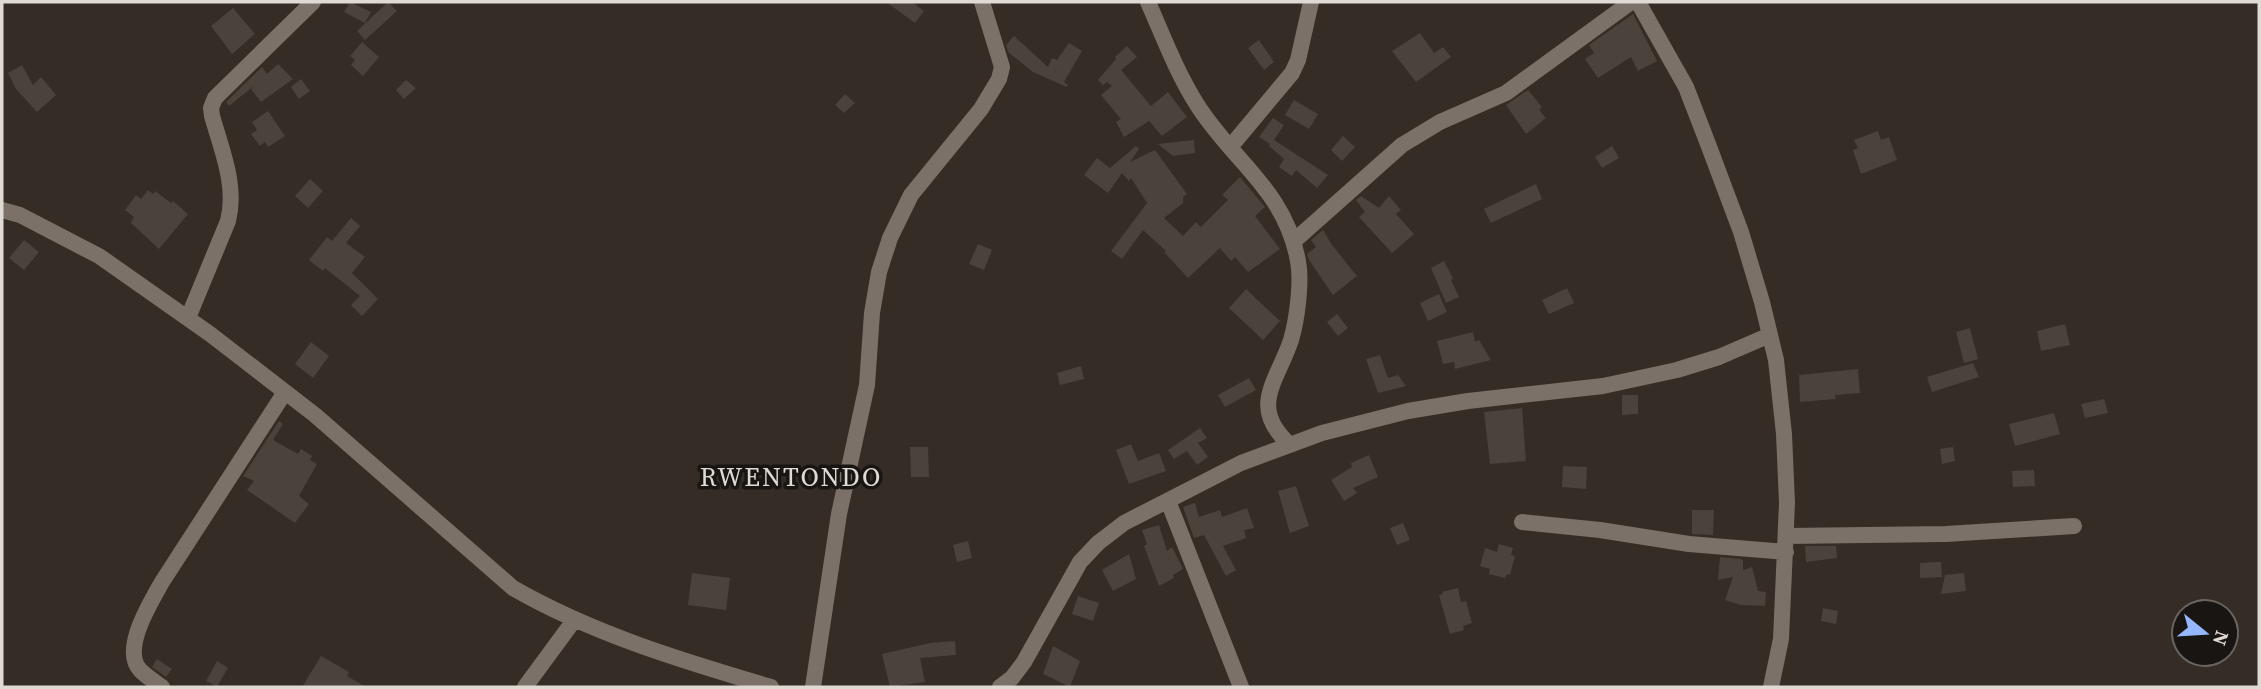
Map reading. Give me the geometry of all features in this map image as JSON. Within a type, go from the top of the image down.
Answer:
[{"type":"street","points":[[188,318],[228,222],[232,206],[232,190],[212,116],[215,98],[313,2]]},
{"type":"street","points":[[813,687],[839,514],[867,385],[872,313],[879,272],[890,238],[911,195],[981,109],[999,79],[1002,67],[982,2]]},
{"type":"street","points":[[1148,2],[1179,74],[1196,104],[1272,195],[1294,241],[1299,266],[1297,310],[1291,339],[1268,400],[1269,419],[1277,434],[1290,445]]},
{"type":"street","points":[[1231,146],[1292,74],[1298,60],[1311,2]]},
{"type":"street","points":[[1294,241],[1402,145],[1440,122],[1506,93],[1631,2]]},
{"type":"street","points":[[1637,2],[1686,87],[1741,232],[1776,360],[1784,434],[1786,544],[1782,639],[1771,687]]},
{"type":"street","points":[[2,210],[19,215],[99,256],[188,318],[315,415],[513,588],[549,609],[678,659],[771,687]]},
{"type":"street","points":[[1000,687],[1012,678],[1024,662],[1080,562],[1098,543],[1124,523],[1241,463],[1322,433],[1408,411],[1468,401],[1603,386],[1677,370],[1719,357],[1770,335]]},
{"type":"street","points":[[162,687],[139,669],[133,657],[144,614],[285,392]]},
{"type":"street","points":[[1168,501],[1241,687]]},
{"type":"street","points":[[1522,522],[1600,530],[1689,544],[1786,544],[2074,526]]},
{"type":"street","points":[[525,687],[575,619]]},
{"type":"building","points":[[350,2],[371,12],[365,23],[344,12]]},
{"type":"building","points":[[388,2],[397,11],[365,40],[357,31]]},
{"type":"building","points":[[886,2],[912,2],[924,11],[915,23]]},
{"type":"building","points":[[233,8],[255,34],[232,54],[211,26]]},
{"type":"building","points":[[1633,14],[1657,61],[1638,71],[1631,57],[1598,78],[1585,59],[1594,53],[1589,45]]},
{"type":"building","points":[[1420,33],[1434,53],[1443,47],[1451,57],[1416,82],[1392,51]]},
{"type":"building","points":[[1014,36],[1048,67],[1052,58],[1057,60],[1069,43],[1082,51],[1064,82],[1067,87],[1033,72],[1008,52],[1006,45]]},
{"type":"building","points":[[1259,40],[1274,62],[1264,70],[1248,48]]},
{"type":"building","points":[[362,42],[379,57],[363,76],[351,65],[355,60],[350,56]]},
{"type":"building","points":[[1127,46],[1137,57],[1121,70],[1151,106],[1168,92],[1187,117],[1162,136],[1149,121],[1124,137],[1116,122],[1121,119],[1101,95],[1112,86],[1107,82],[1103,85],[1098,80]]},
{"type":"building","points":[[278,64],[293,79],[261,102],[251,89],[255,85],[229,106],[226,102],[262,67],[267,74]]},
{"type":"building","points":[[22,65],[33,85],[41,77],[56,95],[37,112],[16,89],[8,73]]},
{"type":"building","points":[[301,79],[310,91],[299,99],[291,87]]},
{"type":"building","points":[[406,80],[416,88],[404,99],[396,90]]},
{"type":"building","points":[[1528,90],[1542,107],[1539,110],[1546,118],[1526,134],[1506,105]]},
{"type":"building","points":[[845,94],[855,103],[844,113],[835,105]]},
{"type":"building","points":[[1294,100],[1318,114],[1309,129],[1285,115]]},
{"type":"building","points":[[268,111],[285,136],[268,147],[265,142],[260,146],[251,134],[257,130],[252,122]]},
{"type":"building","points":[[1273,118],[1284,125],[1274,140],[1328,175],[1317,188],[1296,170],[1292,176],[1279,167],[1284,159],[1259,137]]},
{"type":"building","points":[[1878,131],[1881,140],[1889,137],[1897,160],[1861,174],[1853,150],[1858,148],[1854,140]]},
{"type":"building","points":[[1343,136],[1355,147],[1342,161],[1331,150]]},
{"type":"building","points":[[1194,140],[1195,153],[1173,156],[1158,144]]},
{"type":"building","points":[[1136,146],[1139,149],[1130,162],[1155,150],[1187,194],[1183,197],[1183,203],[1164,218],[1183,236],[1196,222],[1201,227],[1228,200],[1222,195],[1240,177],[1265,207],[1255,216],[1280,249],[1248,272],[1235,257],[1231,261],[1220,248],[1188,278],[1164,252],[1166,251],[1143,230],[1122,259],[1111,251],[1147,203],[1131,178],[1129,181],[1122,173],[1108,193],[1084,175],[1097,158],[1110,168]]},
{"type":"building","points":[[1612,146],[1619,158],[1602,168],[1595,157]]},
{"type":"building","points":[[310,179],[323,191],[308,208],[295,196]]},
{"type":"building","points":[[1536,184],[1542,199],[1491,223],[1484,209]]},
{"type":"building","points":[[148,190],[153,194],[155,191],[171,203],[173,201],[188,214],[159,249],[131,223],[134,217],[125,210],[136,195],[141,199]]},
{"type":"building","points":[[1361,196],[1379,208],[1389,196],[1401,210],[1396,214],[1414,234],[1392,253],[1359,217],[1365,212],[1356,200]]},
{"type":"building","points":[[351,218],[360,226],[346,243],[365,257],[352,273],[378,299],[362,316],[351,305],[360,296],[325,268],[323,271],[309,260],[327,237],[332,241]]},
{"type":"building","points":[[1323,230],[1357,276],[1333,295],[1307,254],[1316,247],[1311,240]]},
{"type":"building","points":[[24,240],[39,252],[24,270],[9,258]]},
{"type":"building","points":[[978,244],[992,250],[984,270],[969,264]]},
{"type":"building","points":[[1444,261],[1459,297],[1446,303],[1431,268]]},
{"type":"building","points":[[1567,288],[1574,303],[1549,314],[1542,300]]},
{"type":"building","points":[[1246,289],[1280,321],[1263,340],[1229,308]]},
{"type":"building","points":[[1439,294],[1447,312],[1428,321],[1420,303]]},
{"type":"building","points":[[1337,314],[1348,328],[1338,336],[1327,322]]},
{"type":"building","points":[[2065,324],[2070,345],[2041,351],[2037,331]]},
{"type":"building","points":[[1970,328],[1978,359],[1964,363],[1956,332]]},
{"type":"building","points":[[1473,332],[1475,342],[1479,340],[1491,360],[1455,369],[1454,362],[1443,364],[1437,341]]},
{"type":"building","points":[[311,342],[329,356],[313,378],[295,364]]},
{"type":"building","points":[[1380,355],[1388,378],[1398,375],[1406,386],[1378,393],[1366,359]]},
{"type":"building","points":[[1973,363],[1979,377],[1932,392],[1927,377]]},
{"type":"building","points":[[1081,366],[1084,379],[1060,385],[1057,373]]},
{"type":"building","points":[[1858,369],[1860,393],[1835,395],[1836,399],[1800,402],[1799,375]]},
{"type":"building","points":[[1249,378],[1256,390],[1225,407],[1218,395]]},
{"type":"building","points":[[1622,395],[1638,395],[1638,414],[1622,415]]},
{"type":"building","points":[[2104,399],[2108,413],[2085,418],[2081,404]]},
{"type":"building","points":[[1522,408],[1526,461],[1490,464],[1484,412]]},
{"type":"building","points":[[2054,413],[2060,434],[2015,446],[2009,424]]},
{"type":"building","points":[[279,421],[283,424],[273,440],[298,454],[301,449],[312,456],[310,460],[317,464],[299,496],[309,504],[295,523],[247,490],[254,481],[243,476]]},
{"type":"building","points":[[1200,428],[1207,438],[1198,443],[1208,457],[1197,465],[1187,451],[1174,459],[1168,450]]},
{"type":"building","points":[[1131,444],[1138,461],[1159,453],[1166,471],[1129,484],[1116,450]]},
{"type":"building","points":[[910,447],[928,447],[929,477],[911,477]]},
{"type":"building","points":[[1953,447],[1955,461],[1942,464],[1940,449]]},
{"type":"building","points":[[1369,455],[1378,477],[1353,488],[1357,493],[1344,501],[1331,480],[1352,467],[1351,463]]},
{"type":"building","points":[[1563,466],[1587,467],[1586,489],[1562,487]]},
{"type":"building","points":[[2034,470],[2035,486],[2013,487],[2012,471]]},
{"type":"building","points":[[1296,486],[1309,526],[1290,533],[1278,491]]},
{"type":"building","points":[[1195,503],[1199,517],[1220,510],[1222,517],[1247,508],[1254,528],[1244,530],[1246,538],[1223,546],[1236,570],[1226,576],[1204,535],[1194,538],[1183,507]]},
{"type":"building","points":[[1692,510],[1714,510],[1713,535],[1692,534]]},
{"type":"building","points":[[1403,523],[1410,540],[1397,545],[1390,528]]},
{"type":"building","points":[[1159,525],[1167,551],[1172,547],[1183,569],[1173,575],[1174,578],[1159,586],[1144,546],[1147,544],[1142,530]]},
{"type":"building","points":[[968,541],[972,558],[957,562],[953,545]]},
{"type":"building","points":[[1499,544],[1513,548],[1511,555],[1515,556],[1510,575],[1507,574],[1505,578],[1489,574],[1490,569],[1480,566],[1485,548],[1497,552]]},
{"type":"building","points":[[1805,546],[1836,546],[1837,558],[1806,562]]},
{"type":"building","points":[[1129,554],[1136,579],[1113,591],[1102,570]]},
{"type":"building","points":[[1720,557],[1741,559],[1743,570],[1752,567],[1758,591],[1766,592],[1765,606],[1741,605],[1725,600],[1733,577],[1718,580]]},
{"type":"building","points":[[1941,562],[1942,577],[1920,578],[1920,563]]},
{"type":"building","points":[[692,573],[730,578],[726,610],[688,605]]},
{"type":"building","points":[[1964,573],[1966,591],[1941,594],[1945,575]]},
{"type":"building","points":[[1458,588],[1461,602],[1466,601],[1472,623],[1463,626],[1464,630],[1450,634],[1439,595]]},
{"type":"building","points":[[1078,596],[1099,603],[1093,621],[1072,614]]},
{"type":"building","points":[[1823,608],[1838,611],[1836,624],[1821,621]]},
{"type":"building","points":[[955,641],[956,655],[920,658],[925,682],[890,687],[882,654],[930,643]]},
{"type":"building","points":[[1053,646],[1080,661],[1070,687],[1043,674]]},
{"type":"building","points":[[321,656],[349,672],[347,676],[366,687],[302,687]]},
{"type":"building","points":[[157,659],[172,669],[166,677],[152,667]]},
{"type":"building","points":[[217,661],[228,668],[217,687],[206,681]]},
{"type":"district","name":"RWENTONDO","points":[[791,477]]}]
